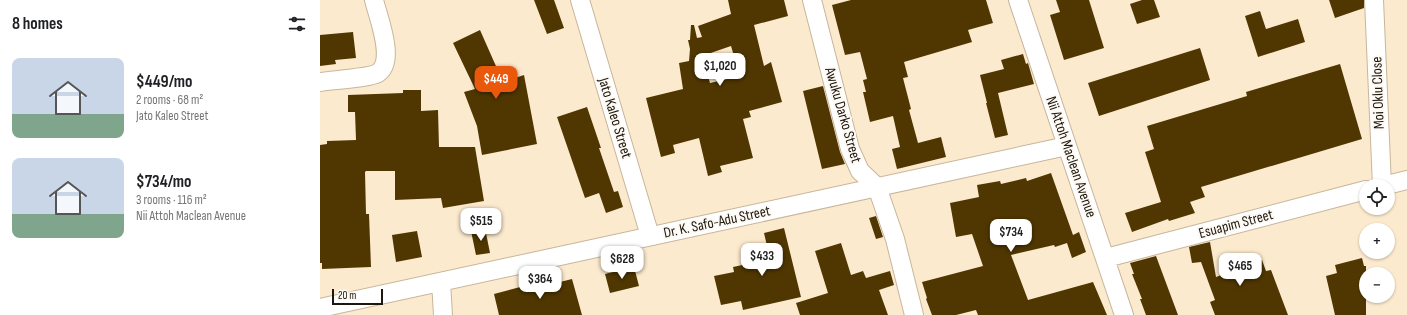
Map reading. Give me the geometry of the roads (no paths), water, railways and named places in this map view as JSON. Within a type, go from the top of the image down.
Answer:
[{"type":"street","points":[[320,82],[369,76],[378,73],[383,67],[386,59],[386,49],[374,0]]},
{"type":"street","name":"Jato Kaleo Street","points":[[580,0],[650,236]]},
{"type":"street","name":"Awuku Darko Street","points":[[812,0],[850,149],[860,171],[877,187],[895,239],[914,315]]},
{"type":"street","name":"Nii Attoh Maclean Avenue","points":[[1018,0],[1124,315]]},
{"type":"street","name":"Moi Oklu Close","points":[[1374,0],[1383,179]]},
{"type":"street","name":"Dr. K. Safo-Adu Street","points":[[320,308],[1067,146]]},
{"type":"street","points":[[1395,183],[1407,180]]},
{"type":"street","name":"Esuapim Street","points":[[1106,258],[1359,192]]},
{"type":"street","points":[[441,282],[443,315]]}]
